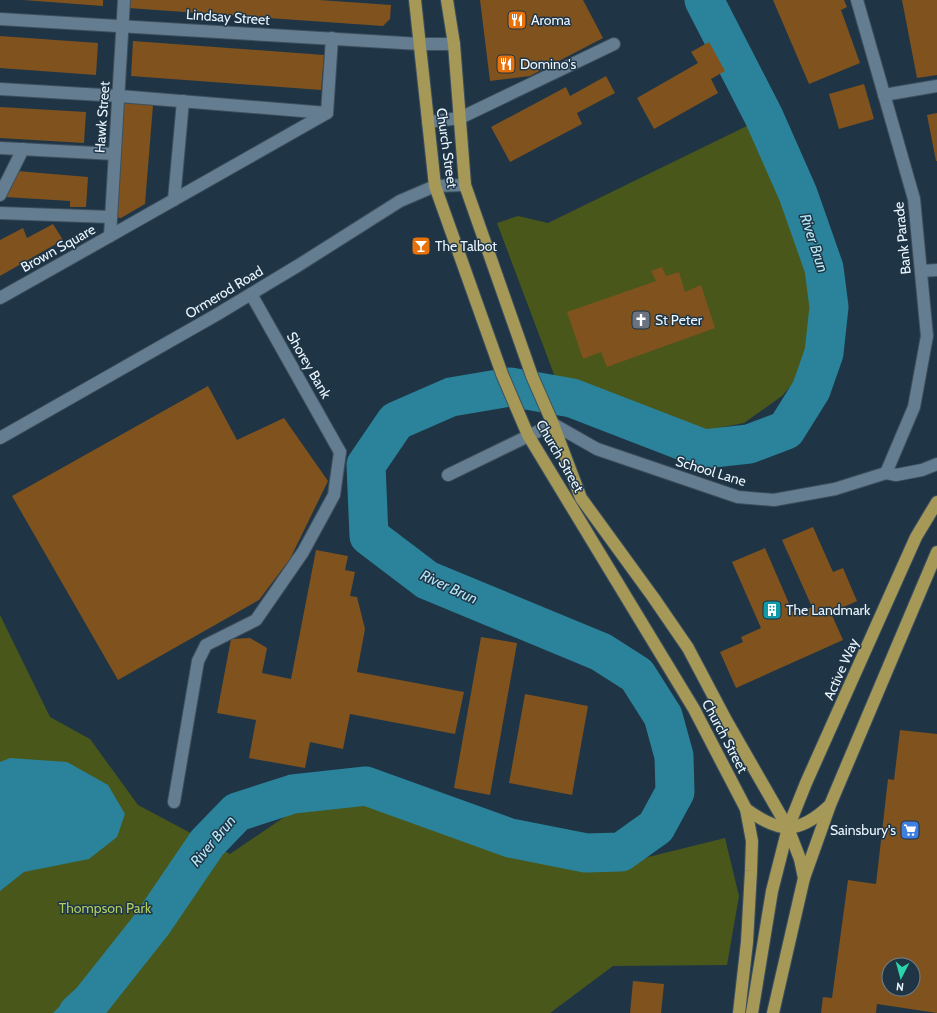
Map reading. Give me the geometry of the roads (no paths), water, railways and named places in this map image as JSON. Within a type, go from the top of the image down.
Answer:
[{"type":"main road","name":"Church Street","points":[[415,0],[435,186],[502,374],[528,434],[694,709],[746,809],[752,841],[750,897],[739,1013]]},
{"type":"main road","name":"Church Street","points":[[447,0],[454,44],[465,185],[541,400],[553,424],[581,498],[653,596],[688,648],[726,720],[788,828],[798,854],[804,878]]},
{"type":"main road","name":"Active Way","points":[[752,1013],[772,891],[788,828],[806,782],[864,656],[916,537],[937,502]]},
{"type":"main road","points":[[773,1013],[804,878],[830,805],[937,552]]},
{"type":"main road","points":[[746,809],[775,826],[788,828],[807,823],[830,805]]},
{"type":"street","name":"Hawk Street","points":[[110,236],[124,0]]},
{"type":"street","name":"Bank Parade","points":[[858,0],[914,198],[927,336],[914,407],[886,473]]},
{"type":"street","name":"Lindsay Street","points":[[0,19],[420,44],[454,44]]},
{"type":"street","points":[[0,89],[119,96],[327,113],[332,38]]},
{"type":"street","points":[[428,122],[460,118],[614,44]]},
{"type":"street","points":[[884,95],[937,86]]},
{"type":"street","points":[[174,200],[183,101]]},
{"type":"street","name":"Brown Square","points":[[0,298],[327,113]]},
{"type":"street","points":[[0,148],[115,154]]},
{"type":"street","points":[[0,195],[23,149]]},
{"type":"street","name":"Ormerod Road","points":[[0,438],[84,392],[251,294],[400,201],[435,186],[465,185]]},
{"type":"street","points":[[0,212],[111,217]]},
{"type":"street","points":[[921,271],[937,270]]},
{"type":"street","name":"Shorey Bank","points":[[174,802],[198,661],[206,645],[256,620],[303,552],[334,495],[340,452],[251,294]]},
{"type":"street","points":[[448,475],[528,434],[553,424]]},
{"type":"street","name":"School Lane","points":[[553,424],[597,449],[738,497],[774,500],[835,489],[886,473],[896,475],[922,470],[937,464]]},
{"type":"water","points":[[10,758],[67,762],[108,785],[125,814],[117,837],[89,859],[24,872],[0,891],[0,762]]},
{"type":"water","points":[[132,934],[156,946],[106,1013],[53,1013]]},
{"type":"waterway","name":"River Brun","points":[[78,1013],[91,1001],[152,924],[207,843],[237,812],[293,794],[366,786],[510,838],[586,853],[621,852],[656,827],[675,792],[674,756],[663,716],[637,675],[601,652],[427,580],[369,536],[366,465],[396,421],[451,397],[510,387],[572,398],[704,449],[749,444],[786,430],[811,390],[824,353],[829,307],[824,268],[798,194],[764,117],[704,0]]},
{"type":"place","name":"Aroma","points":[[517,20]]},
{"type":"place","name":"Domino's","points":[[506,64]]},
{"type":"place","name":"The Talbot","points":[[421,246]]},
{"type":"place","name":"St Peter","points":[[641,320]]},
{"type":"place","name":"The Landmark","points":[[772,610]]},
{"type":"place","name":"Sainsbury's","points":[[910,830]]},
{"type":"park label","name":"Thompson Park","points":[[105,908]]}]
